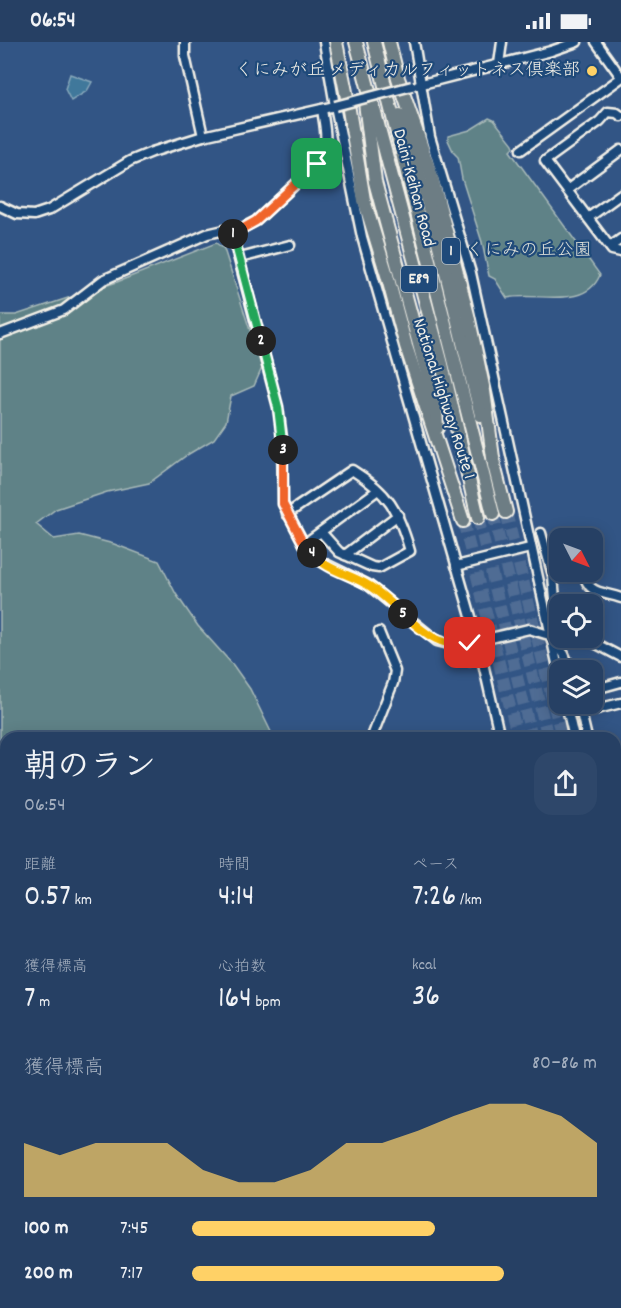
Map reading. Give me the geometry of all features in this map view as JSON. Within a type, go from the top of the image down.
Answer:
[{"type":"highway","name":"National Highway Route 1","points":[[336,42],[364,200],[406,346],[463,521]]},
{"type":"highway","name":"Daini-Keihan Road","points":[[356,42],[442,364],[478,518]]},
{"type":"highway","points":[[374,42],[418,167],[494,465]]},
{"type":"highway","name":"Daini-Keihan Road","points":[[374,42],[500,513]]},
{"type":"highway","name":"National Highway Route 1","points":[[389,42],[398,78],[431,174],[468,315],[484,391],[500,513]]},
{"type":"highway","points":[[360,58],[375,182],[436,407],[438,444]]},
{"type":"street","points":[[185,42],[185,56],[203,136]]},
{"type":"street","points":[[324,42],[362,237],[478,641],[499,732]]},
{"type":"street","points":[[414,42],[423,83],[425,115],[471,273],[549,635]]},
{"type":"street","points":[[499,64],[501,42]]},
{"type":"street","points":[[0,206],[17,214],[34,215],[49,210],[130,161],[152,152],[203,136],[335,106],[578,42]]},
{"type":"street","points":[[521,150],[621,77],[596,42]]},
{"type":"street","points":[[0,334],[64,310],[104,280],[207,234],[224,230],[232,233],[256,221],[317,164],[327,142],[322,109]]},
{"type":"street","points":[[621,116],[617,112],[608,112],[600,121],[545,161],[612,250],[621,252]]},
{"type":"street","points":[[567,190],[621,150]]},
{"type":"street","points":[[588,218],[621,194]]},
{"type":"street","points":[[232,233],[278,407],[282,438],[283,504],[304,544],[318,560],[367,584],[437,641],[456,646],[529,628],[549,635]]},
{"type":"street","points":[[610,247],[621,239]]},
{"type":"street","points":[[240,258],[290,245]]},
{"type":"street","points":[[287,514],[352,470],[371,483],[398,515],[410,551],[380,568],[372,567],[339,552],[321,532]]},
{"type":"street","points":[[304,544],[378,490]]},
{"type":"street","points":[[345,555],[398,515]]},
{"type":"street","points":[[541,533],[553,576],[555,594]]},
{"type":"street","points":[[456,566],[530,548]]},
{"type":"street","points":[[586,582],[598,593],[621,598]]},
{"type":"street","points":[[375,732],[393,683],[395,671],[379,632]]},
{"type":"street","points":[[456,646],[455,650],[470,660]]},
{"type":"street","points":[[603,648],[621,657]]},
{"type":"street","points":[[603,687],[621,682]]},
{"type":"street","points":[[603,708],[621,703]]},
{"type":"street","points":[[568,714],[573,732]]},
{"type":"street","points":[[581,714],[586,732]]},
{"type":"green space","name":"くにみの丘公園","points":[[489,118],[494,120],[513,144],[514,147],[510,151],[600,275],[593,286],[583,293],[559,297],[507,298],[495,279],[489,276],[458,157],[454,153],[448,136],[470,130]]},
{"type":"green space","points":[[216,243],[224,249],[262,368],[254,386],[231,396],[226,422],[214,439],[187,455],[149,483],[107,492],[56,509],[36,524],[54,539],[79,535],[114,544],[159,561],[176,594],[198,626],[233,665],[250,689],[271,732],[0,732],[0,315],[16,315],[117,282]]},
{"type":"water","points":[[70,74],[92,82],[87,91],[71,101],[65,89]]},
{"type":"tunnel","points":[[506,512],[561,732]]},
{"type":"tunnel","points":[[493,514],[547,732]]},
{"type":"tunnel","points":[[478,518],[531,732]]},
{"type":"tunnel","points":[[463,521],[516,732]]},
{"type":"place","name":"くにみが丘 メディカルフィットネス倶楽部","points":[[592,71]]},
{"type":"route","points":[[317,164],[256,221],[232,233],[278,407],[282,438],[283,504],[304,544],[318,560],[330,568],[367,584],[437,641],[456,646],[470,643]]}]
